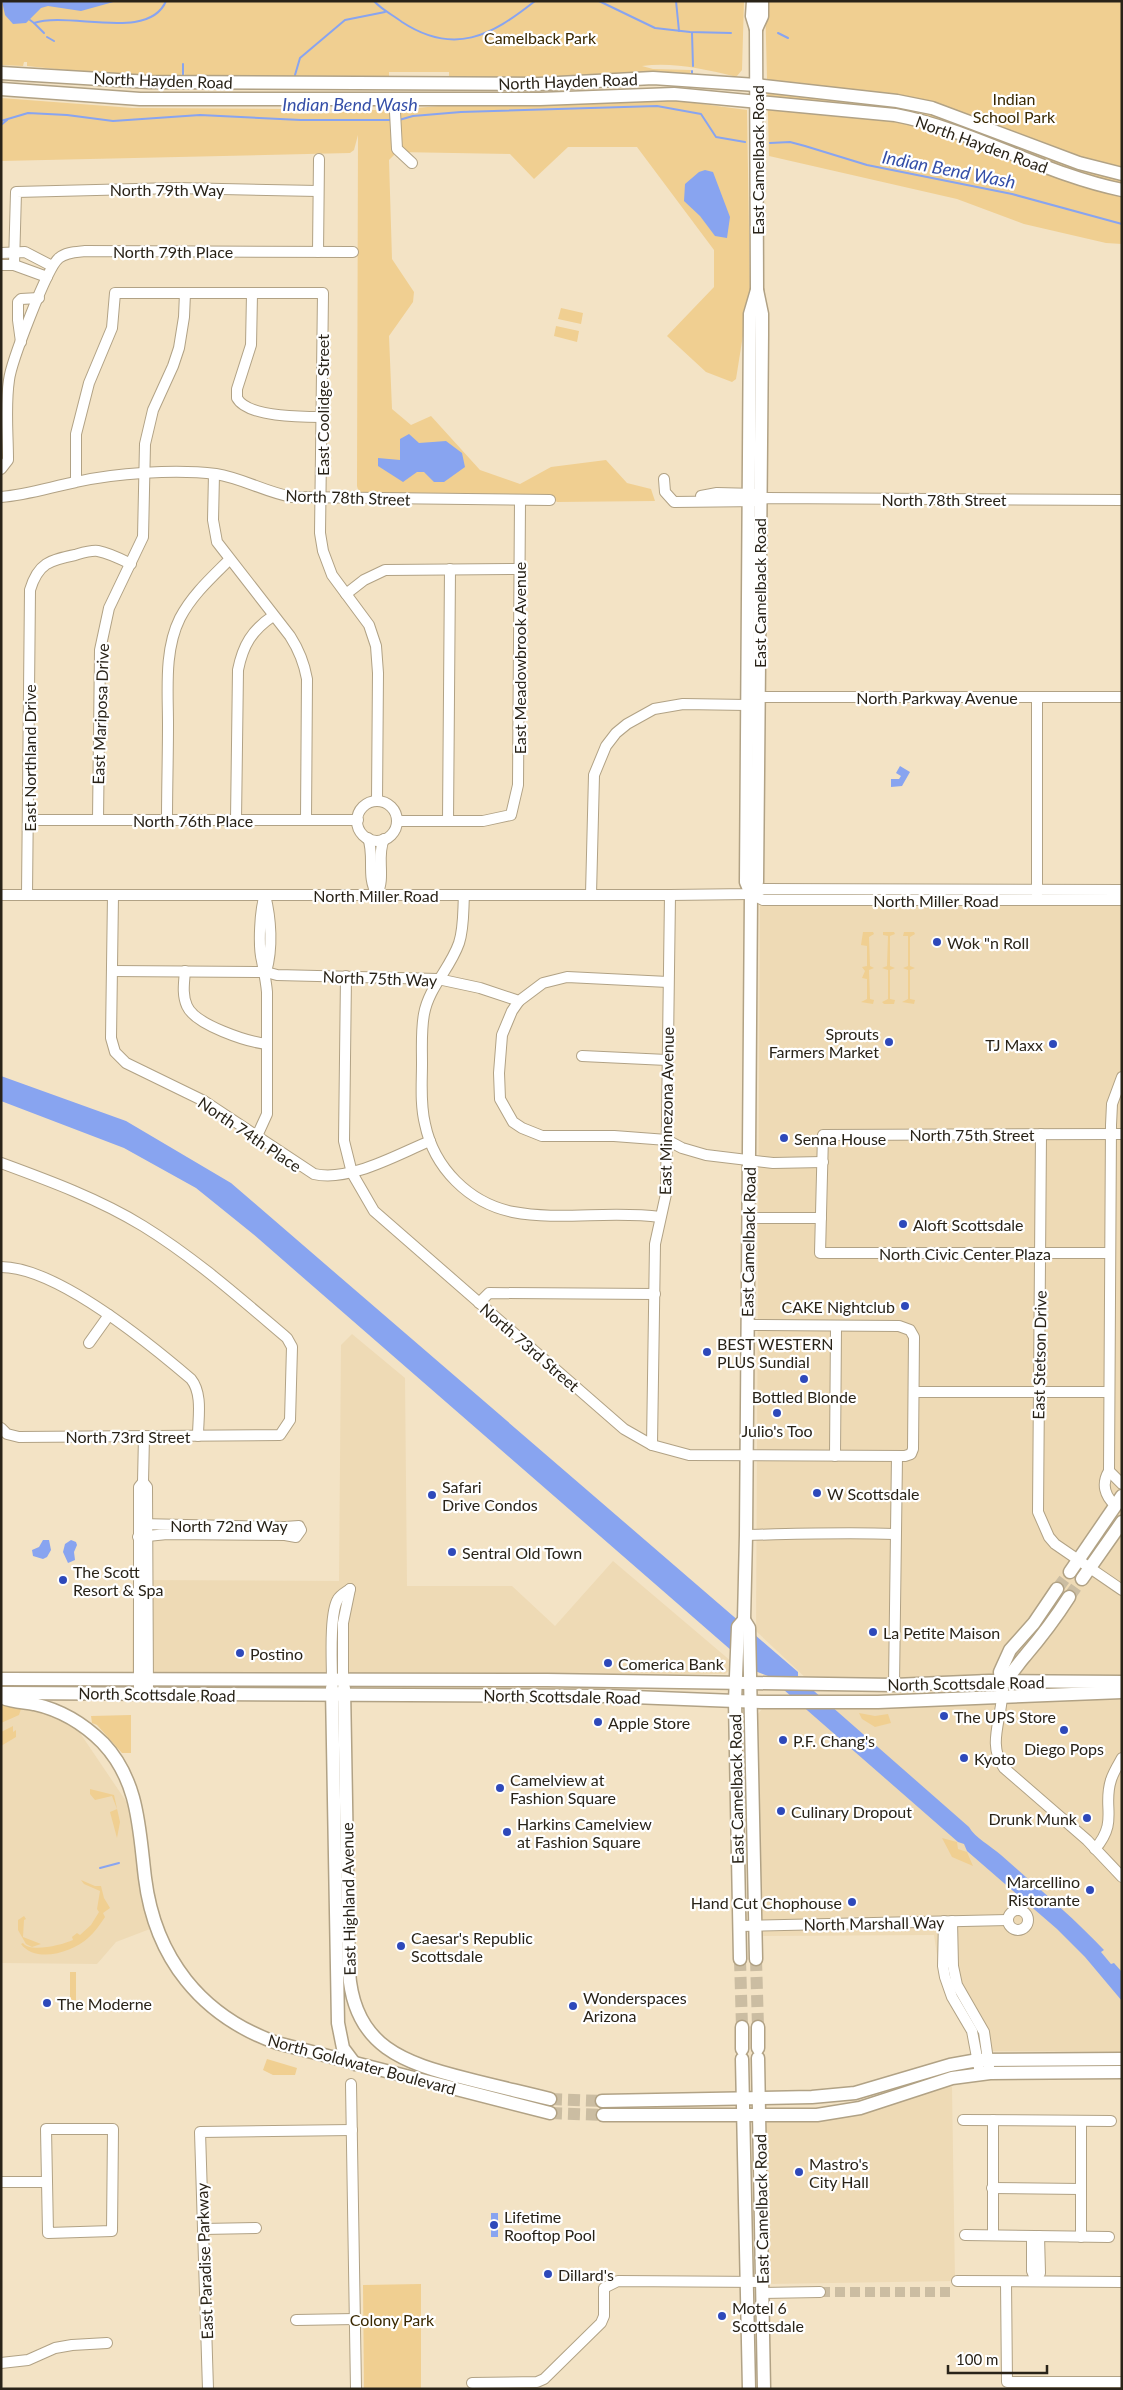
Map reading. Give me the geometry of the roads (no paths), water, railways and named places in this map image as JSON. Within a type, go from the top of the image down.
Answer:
[{"type":"main road","name":"East Camelback Road","points":[[753,1],[752,16],[756,29],[757,101],[757,290],[750,314],[757,498],[753,701],[757,882],[751,894],[744,1620],[749,1628],[756,1959]]},
{"type":"main road","name":"East Camelback Road","points":[[756,29],[762,16],[762,1]]},
{"type":"main road","name":"North Hayden Road","points":[[1,73],[150,82],[539,84],[653,78],[756,85],[897,101],[932,108],[1079,163],[1122,174]]},
{"type":"main road","name":"North Hayden Road","points":[[1,89],[140,99],[540,99],[660,93],[757,101],[895,115],[921,120],[1070,176],[1122,190]]},
{"type":"main road","points":[[1073,1566],[1119,1501]]},
{"type":"main road","points":[[1085,1574],[1122,1522]]},
{"type":"main road","points":[[1002,1697],[1000,1672],[1010,1650],[1034,1623],[1058,1589]]},
{"type":"main road","points":[[1002,1682],[1013,1674],[1023,1657],[1046,1632],[1069,1597]]},
{"type":"main road","name":"East Camelback Road","points":[[740,1959],[735,1701],[738,1627],[744,1620]]},
{"type":"main road","name":"North Scottsdale Road","points":[[1,1678],[338,1681],[736,1679],[773,1684],[1122,1682]]},
{"type":"main road","name":"East Highland Avenue","points":[[338,1681],[339,2031],[343,2048],[355,2064]]},
{"type":"main road","points":[[844,1702],[858,1697],[885,1694],[891,1690],[894,1684]]},
{"type":"main road","name":"North Scottsdale Road","points":[[1,1693],[606,1696],[750,1702],[920,1702],[1122,1692]]},
{"type":"main road","name":"North Goldwater Boulevard","points":[[1,1697],[47,1707],[70,1718],[93,1734],[116,1760],[136,1802],[152,1914],[164,1946],[185,1980],[207,2004],[236,2025],[260,2037],[355,2064],[550,2113]]},
{"type":"main road","name":"East Highland Avenue","points":[[340,1864],[350,1982],[358,2011],[370,2032],[391,2052],[410,2062],[439,2072]]},
{"type":"main road","name":"East Camelback Road","points":[[742,2027],[749,2389]]},
{"type":"main road","name":"East Camelback Road","points":[[758,2027],[764,2389]]},
{"type":"main road","points":[[1122,2059],[984,2060],[934,2069],[855,2092],[812,2097],[630,2101],[616,2109],[603,2108],[618,2115],[817,2114],[860,2108],[952,2078],[985,2074],[1122,2072]]},
{"type":"main road","name":"North Goldwater Boulevard","points":[[439,2072],[550,2099]]},
{"type":"main road","points":[[618,2115],[632,2106],[665,2105],[669,2100]]},
{"type":"street","points":[[395,112],[397,149],[412,163]]},
{"type":"street","points":[[318,252],[319,159]]},
{"type":"street","name":"North 79th Way","points":[[14,253],[16,192],[176,188],[318,191]]},
{"type":"street","name":"North 79th Place","points":[[52,266],[59,258],[66,254],[85,251],[353,252]]},
{"type":"street","points":[[1,253],[24,252],[52,266],[9,380],[8,460],[1,469]]},
{"type":"street","points":[[14,253],[14,265]]},
{"type":"street","points":[[1,265],[14,265],[47,277]]},
{"type":"street","points":[[76,482],[76,434],[89,383],[112,328],[115,293],[252,294],[251,346],[237,389],[237,398],[242,404],[278,417],[321,417]]},
{"type":"street","name":"East Mariposa Drive","points":[[98,820],[100,650],[109,608],[143,537],[145,444],[153,410],[179,348],[185,293]]},
{"type":"street","name":"East Coolidge Street","points":[[252,294],[322,293],[320,532],[322,551],[332,575],[369,626],[378,657],[377,801]]},
{"type":"street","points":[[22,343],[18,320],[18,302],[21,299],[39,298]]},
{"type":"street","points":[[214,474],[214,532],[217,542],[299,650],[307,679],[306,820]]},
{"type":"street","name":"North 78th Street","points":[[1,496],[24,494],[104,476],[214,474],[231,477],[273,494],[321,498],[550,500]]},
{"type":"street","name":"North 78th Street","points":[[664,479],[664,492],[668,498],[717,494],[757,498],[1122,500]]},
{"type":"street","name":"East Meadowbrook Avenue","points":[[448,821],[483,821],[510,815],[518,785],[520,501]]},
{"type":"street","name":"East Northland Drive","points":[[28,895],[29,621],[30,590],[33,580],[36,573],[49,562],[97,551],[131,564]]},
{"type":"street","points":[[167,821],[168,672],[173,637],[179,620],[189,603],[199,590],[229,560]]},
{"type":"street","points":[[346,594],[364,580],[385,570],[520,568]]},
{"type":"street","points":[[397,821],[448,821],[450,569]]},
{"type":"street","points":[[236,820],[238,670],[248,639],[259,626],[273,616]]},
{"type":"street","points":[[1037,697],[1037,900]]},
{"type":"street","name":"North Parkway Avenue","points":[[753,701],[1122,697]]},
{"type":"street","points":[[591,894],[594,774],[606,746],[616,733],[638,716],[670,705],[753,701]]},
{"type":"street","points":[[377,801],[389,804],[396,814],[397,821],[393,833],[384,839],[376,840],[368,838],[361,832],[358,820],[359,814],[366,805],[377,801]]},
{"type":"street","name":"North 76th Place","points":[[29,820],[358,820]]},
{"type":"street","points":[[368,838],[371,848],[371,885],[376,894],[381,886],[384,839]]},
{"type":"street","name":"North Miller Road","points":[[1,895],[591,894],[670,896],[751,894],[763,889],[1122,890]]},
{"type":"street","points":[[464,894],[459,944],[429,997],[422,1028],[421,1103],[430,1141],[447,1172],[459,1186],[494,1206],[514,1212],[542,1214],[634,1213],[660,1217]]},
{"type":"street","name":"North Miller Road","points":[[751,894],[763,900],[1122,900]]},
{"type":"street","points":[[112,971],[113,895]]},
{"type":"street","points":[[256,1136],[267,1114],[266,972],[270,959],[269,920],[265,895]]},
{"type":"street","name":"East Minnezona Avenue","points":[[652,1445],[655,1244],[666,1194],[670,896]]},
{"type":"street","name":"North 75th Way","points":[[112,971],[266,972],[277,975],[438,979],[480,988],[519,1001]]},
{"type":"street","name":"North 74th Place","points":[[112,971],[111,1038],[115,1052],[126,1063],[204,1101],[314,1174],[329,1177],[352,1173],[430,1141]]},
{"type":"street","points":[[184,971],[184,995],[187,1007],[194,1016],[243,1040],[267,1044]]},
{"type":"street","name":"North 73rd Street","points":[[346,976],[344,1128],[347,1156],[352,1173],[374,1211],[624,1429],[652,1445],[689,1455],[897,1456],[911,1454],[914,1449],[914,1392]]},
{"type":"street","points":[[668,982],[568,977],[543,983],[519,1001],[512,1011],[502,1035],[500,1099],[513,1122],[532,1133],[542,1136],[614,1136],[667,1140],[682,1148],[706,1155],[773,1163],[823,1162],[821,1218],[749,1218]]},
{"type":"street","points":[[582,1056],[667,1060]]},
{"type":"street","points":[[1119,1501],[1106,1496],[1105,1476],[1108,1471],[1112,1104],[1122,1077]]},
{"type":"street","name":"North 75th Street","points":[[823,1162],[823,1134],[1122,1134]]},
{"type":"street","name":"East Stetson Drive","points":[[1041,1134],[1038,1512],[1049,1538],[1073,1566],[1085,1574],[1122,1590]]},
{"type":"street","name":"North 73rd Street","points":[[1,1163],[77,1193],[143,1226],[222,1283],[287,1338],[292,1347],[290,1420],[280,1435],[19,1437],[4,1431]]},
{"type":"street","name":"North Civic Center Plaza","points":[[821,1218],[820,1253],[1110,1253]]},
{"type":"street","points":[[1,1267],[16,1268],[50,1281],[109,1315],[146,1341],[197,1386],[198,1436]]},
{"type":"street","points":[[480,1303],[489,1293],[655,1294]]},
{"type":"street","points":[[89,1343],[109,1315]]},
{"type":"street","points":[[747,1325],[899,1326],[910,1330],[914,1337],[914,1392],[1108,1392]]},
{"type":"street","points":[[835,1456],[836,1326]]},
{"type":"street","points":[[144,1436],[144,1482],[139,1487],[143,1524],[144,1694]]},
{"type":"street","points":[[894,1684],[894,1534],[897,1456]]},
{"type":"street","points":[[1108,1471],[1122,1484]]},
{"type":"street","name":"North 72nd Way","points":[[143,1524],[227,1530],[296,1537],[301,1530],[299,1526],[294,1525],[227,1530],[166,1534],[143,1537]]},
{"type":"street","points":[[746,1535],[800,1535],[837,1532],[894,1534]]},
{"type":"street","points":[[350,1589],[343,1623],[338,1681],[333,1626],[338,1598],[350,1589]]},
{"type":"street","points":[[1002,1697],[994,1747],[997,1759],[1004,1768],[1096,1849],[1122,1877]]},
{"type":"street","points":[[1096,1849],[1106,1837],[1109,1822],[1110,1781],[1122,1758]]},
{"type":"street","name":"North Marshall Way","points":[[739,1926],[1008,1920]]},
{"type":"street","points":[[948,1921],[943,1966],[945,1977],[952,1997],[972,2031],[984,2060],[985,2074]]},
{"type":"street","points":[[351,2084],[356,2389]]},
{"type":"street","points":[[963,2120],[1111,2121]]},
{"type":"street","points":[[993,2120],[993,2235]]},
{"type":"street","points":[[1081,2121],[1081,2237]]},
{"type":"street","points":[[46,2129],[113,2129],[112,2232],[48,2233],[46,2182],[46,2129]]},
{"type":"street","name":"East Paradise Parkway","points":[[208,2389],[200,2132],[352,2130]]},
{"type":"street","points":[[1,2182],[46,2182]]},
{"type":"street","points":[[992,2188],[1081,2189]]},
{"type":"street","points":[[203,2229],[256,2228]]},
{"type":"street","points":[[965,2235],[1109,2237]]},
{"type":"street","points":[[1035,2236],[1032,2271],[1036,2281]]},
{"type":"street","points":[[472,2383],[537,2382],[544,2379],[601,2324],[604,2316],[604,2288],[618,2280],[746,2282],[762,2288],[820,2292]]},
{"type":"street","points":[[957,2281],[1122,2282]]},
{"type":"street","points":[[1006,2282],[1007,2382],[1122,2382]]},
{"type":"street","points":[[296,2320],[355,2319]]},
{"type":"street","points":[[1,2363],[28,2360],[63,2347],[107,2343]]},
{"type":"water","points":[[2,1],[117,1],[81,11],[48,6],[41,8],[26,23],[13,24],[5,15]]},
{"type":"water","points":[[705,170],[713,172],[730,217],[727,238],[715,236],[700,216],[684,201],[685,184],[699,172]]},
{"type":"water","points":[[409,434],[419,443],[446,441],[462,453],[465,467],[444,482],[434,482],[424,472],[417,472],[403,482],[378,466],[378,458],[400,460],[400,439]]},
{"type":"water","points":[[900,766],[910,772],[902,786],[891,787],[891,779],[899,779],[901,776],[896,773]]},
{"type":"water","points":[[1,1076],[126,1121],[231,1183],[798,1672],[798,1677],[969,1827],[979,1838],[1067,1913],[1104,1950],[1101,1952],[1111,1964],[1114,1963],[1122,1972],[1122,2001],[1085,1957],[1057,1929],[967,1851],[964,1844],[958,1842],[768,1676],[755,1671],[253,1234],[196,1188],[124,1148],[1,1101]]},
{"type":"water","points":[[43,1540],[49,1540],[51,1550],[47,1557],[43,1559],[33,1556],[32,1550],[39,1547]]},
{"type":"water","points":[[71,1540],[76,1542],[77,1545],[74,1552],[75,1560],[68,1563],[63,1552],[65,1544]]},
{"type":"water","name":"Lifetime Rooftop Pool","points":[[491,2213],[498,2213],[498,2237],[491,2237]]},
{"type":"waterway","points":[[30,20],[34,23],[49,20],[126,23],[143,20],[157,13],[166,1]]},
{"type":"waterway","points":[[374,1],[402,22],[421,32],[439,38],[455,40],[487,32],[503,24],[535,1]]},
{"type":"waterway","points":[[599,1],[655,28],[690,32],[731,33]]},
{"type":"waterway","points":[[676,1],[679,31]]},
{"type":"waterway","points":[[295,75],[300,58],[345,20],[385,12]]},
{"type":"waterway","points":[[34,23],[44,33]]},
{"type":"waterway","points":[[692,33],[693,66]]},
{"type":"waterway","points":[[778,33],[788,38]]},
{"type":"waterway","points":[[47,37],[54,41]]},
{"type":"waterway","points":[[183,64],[183,77]]},
{"type":"waterway","name":"Indian Bend Wash","points":[[399,120],[413,116],[461,112],[657,106],[701,114],[716,137],[745,142]]},
{"type":"waterway","name":"Indian Bend Wash","points":[[1,121],[28,113],[67,115],[113,121],[200,115],[301,120],[392,120]]},
{"type":"waterway","name":"Indian Bend Wash","points":[[1,125],[7,120]]},
{"type":"waterway","name":"Indian Bend Wash","points":[[770,143],[790,142],[867,165],[1012,194],[1122,224]]},
{"type":"waterway","points":[[100,1868],[119,1863]]},
{"type":"tunnel","points":[[1057,1589],[1070,1572]]},
{"type":"tunnel","points":[[1069,1597],[1082,1579]]},
{"type":"tunnel","points":[[740,1959],[742,2027]]},
{"type":"tunnel","points":[[756,1959],[758,2027]]},
{"type":"tunnel","points":[[550,2099],[602,2101]]},
{"type":"tunnel","points":[[550,2113],[603,2115]]},
{"type":"tunnel","points":[[820,2292],[954,2292]]},
{"type":"place","name":"Wok \"n Roll","points":[[937,942]]},
{"type":"place","name":"Sprouts Farmers Market","points":[[889,1042]]},
{"type":"place","name":"TJ Maxx","points":[[1053,1044]]},
{"type":"place","name":"Senna House","points":[[784,1138]]},
{"type":"place","name":"Aloft Scottsdale","points":[[903,1224]]},
{"type":"place","name":"CAKE Nightclub","points":[[905,1306]]},
{"type":"place","name":"BEST WESTERN PLUS Sundial","points":[[707,1352]]},
{"type":"place","name":"Bottled Blonde","points":[[804,1379]]},
{"type":"place","name":"Julio's Too","points":[[777,1413]]},
{"type":"place","name":"W Scottsdale","points":[[817,1493]]},
{"type":"place","name":"Safari Drive Condos","points":[[432,1495]]},
{"type":"place","name":"Sentral Old Town","points":[[452,1552]]},
{"type":"place","name":"The Scott Resort & Spa","points":[[63,1580]]},
{"type":"place","name":"La Petite Maison","points":[[873,1632]]},
{"type":"place","name":"Postino","points":[[240,1653]]},
{"type":"place","name":"Comerica Bank","points":[[608,1663]]},
{"type":"place","name":"The UPS Store","points":[[944,1716]]},
{"type":"place","name":"Apple Store","points":[[598,1722]]},
{"type":"place","name":"Diego Pops","points":[[1064,1730]]},
{"type":"place","name":"P.F. Chang's","points":[[783,1740]]},
{"type":"place","name":"Kyoto","points":[[964,1758]]},
{"type":"place","name":"Camelview at Fashion Square","points":[[500,1788]]},
{"type":"place","name":"Culinary Dropout","points":[[781,1811]]},
{"type":"place","name":"Drunk Munk","points":[[1087,1818]]},
{"type":"place","name":"Harkins Camelview at Fashion Square","points":[[507,1832]]},
{"type":"place","name":"Marcellino Ristorante","points":[[1090,1890]]},
{"type":"place","name":"Hand Cut Chophouse","points":[[852,1902]]},
{"type":"place","name":"Caesar's Republic Scottsdale","points":[[401,1946]]},
{"type":"place","name":"The Moderne","points":[[47,2003]]},
{"type":"place","name":"Wonderspaces Arizona","points":[[573,2006]]},
{"type":"place","name":"Mastro's City Hall","points":[[799,2172]]},
{"type":"place","name":"Lifetime Rooftop Pool","points":[[494,2225]]},
{"type":"place","name":"Dillard's","points":[[548,2274]]},
{"type":"place","name":"Motel 6 Scottsdale","points":[[722,2316]]},
{"type":"park label","name":"Camelback Park","points":[[540,37]]},
{"type":"park label","name":"Indian School Park","points":[[1014,107]]},
{"type":"park label","name":"Colony Park","points":[[392,2319]]}]
